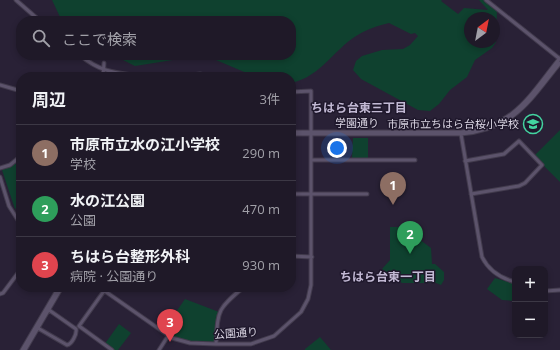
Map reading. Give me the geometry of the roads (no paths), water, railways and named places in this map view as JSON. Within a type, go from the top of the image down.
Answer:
[{"type":"street","points":[[16,0],[34,16]]},
{"type":"street","points":[[486,0],[560,59]]},
{"type":"street","name":"学園通り","points":[[461,133],[493,125],[513,114],[560,59]]},
{"type":"street","points":[[86,60],[104,70],[116,72]]},
{"type":"street","points":[[104,63],[104,70]]},
{"type":"street","name":"学園通り","points":[[296,133],[461,133],[490,129],[514,116],[523,108],[560,63]]},
{"type":"street","points":[[0,84],[16,89]]},
{"type":"street","name":"公園通り","points":[[105,292],[168,336],[183,342],[251,344],[265,340],[294,320],[303,308],[310,294],[312,256],[311,91],[296,92]]},
{"type":"street","points":[[461,133],[479,248],[484,261],[496,274],[512,281]]},
{"type":"street","points":[[465,161],[504,154],[520,141],[542,165],[525,183],[519,186],[471,194]]},
{"type":"street","points":[[0,168],[16,160]]},
{"type":"street","points":[[312,160],[415,160]]},
{"type":"street","points":[[0,177],[9,206],[16,217]]},
{"type":"street","points":[[296,194],[367,194]]},
{"type":"street","points":[[296,256],[312,256]]},
{"type":"street","points":[[0,294],[3,294],[16,276]]},
{"type":"street","points":[[548,291],[560,290]]},
{"type":"street","points":[[25,350],[56,292]]},
{"type":"street","points":[[22,350],[59,292]]},
{"type":"street","points":[[103,292],[79,326],[112,350]]},
{"type":"street","points":[[216,344],[217,318],[220,309],[239,292]]},
{"type":"street","points":[[37,328],[67,345],[70,344],[77,332],[76,329],[49,310]]},
{"type":"street","points":[[159,350],[168,336]]},
{"type":"place","name":"市原市立ちはら台桜小学校","points":[[533,124]]},
{"type":"place","name":"市原市立水の江小学校","points":[[393,205]]},
{"type":"place","name":"水の江公園","points":[[410,254]]},
{"type":"place","name":"ちはら台整形外科","points":[[170,342]]},
{"type":"district","name":"ちはら台東三丁目","points":[[359,108]]},
{"type":"district","name":"ちはら台東一丁目","points":[[388,277]]}]
